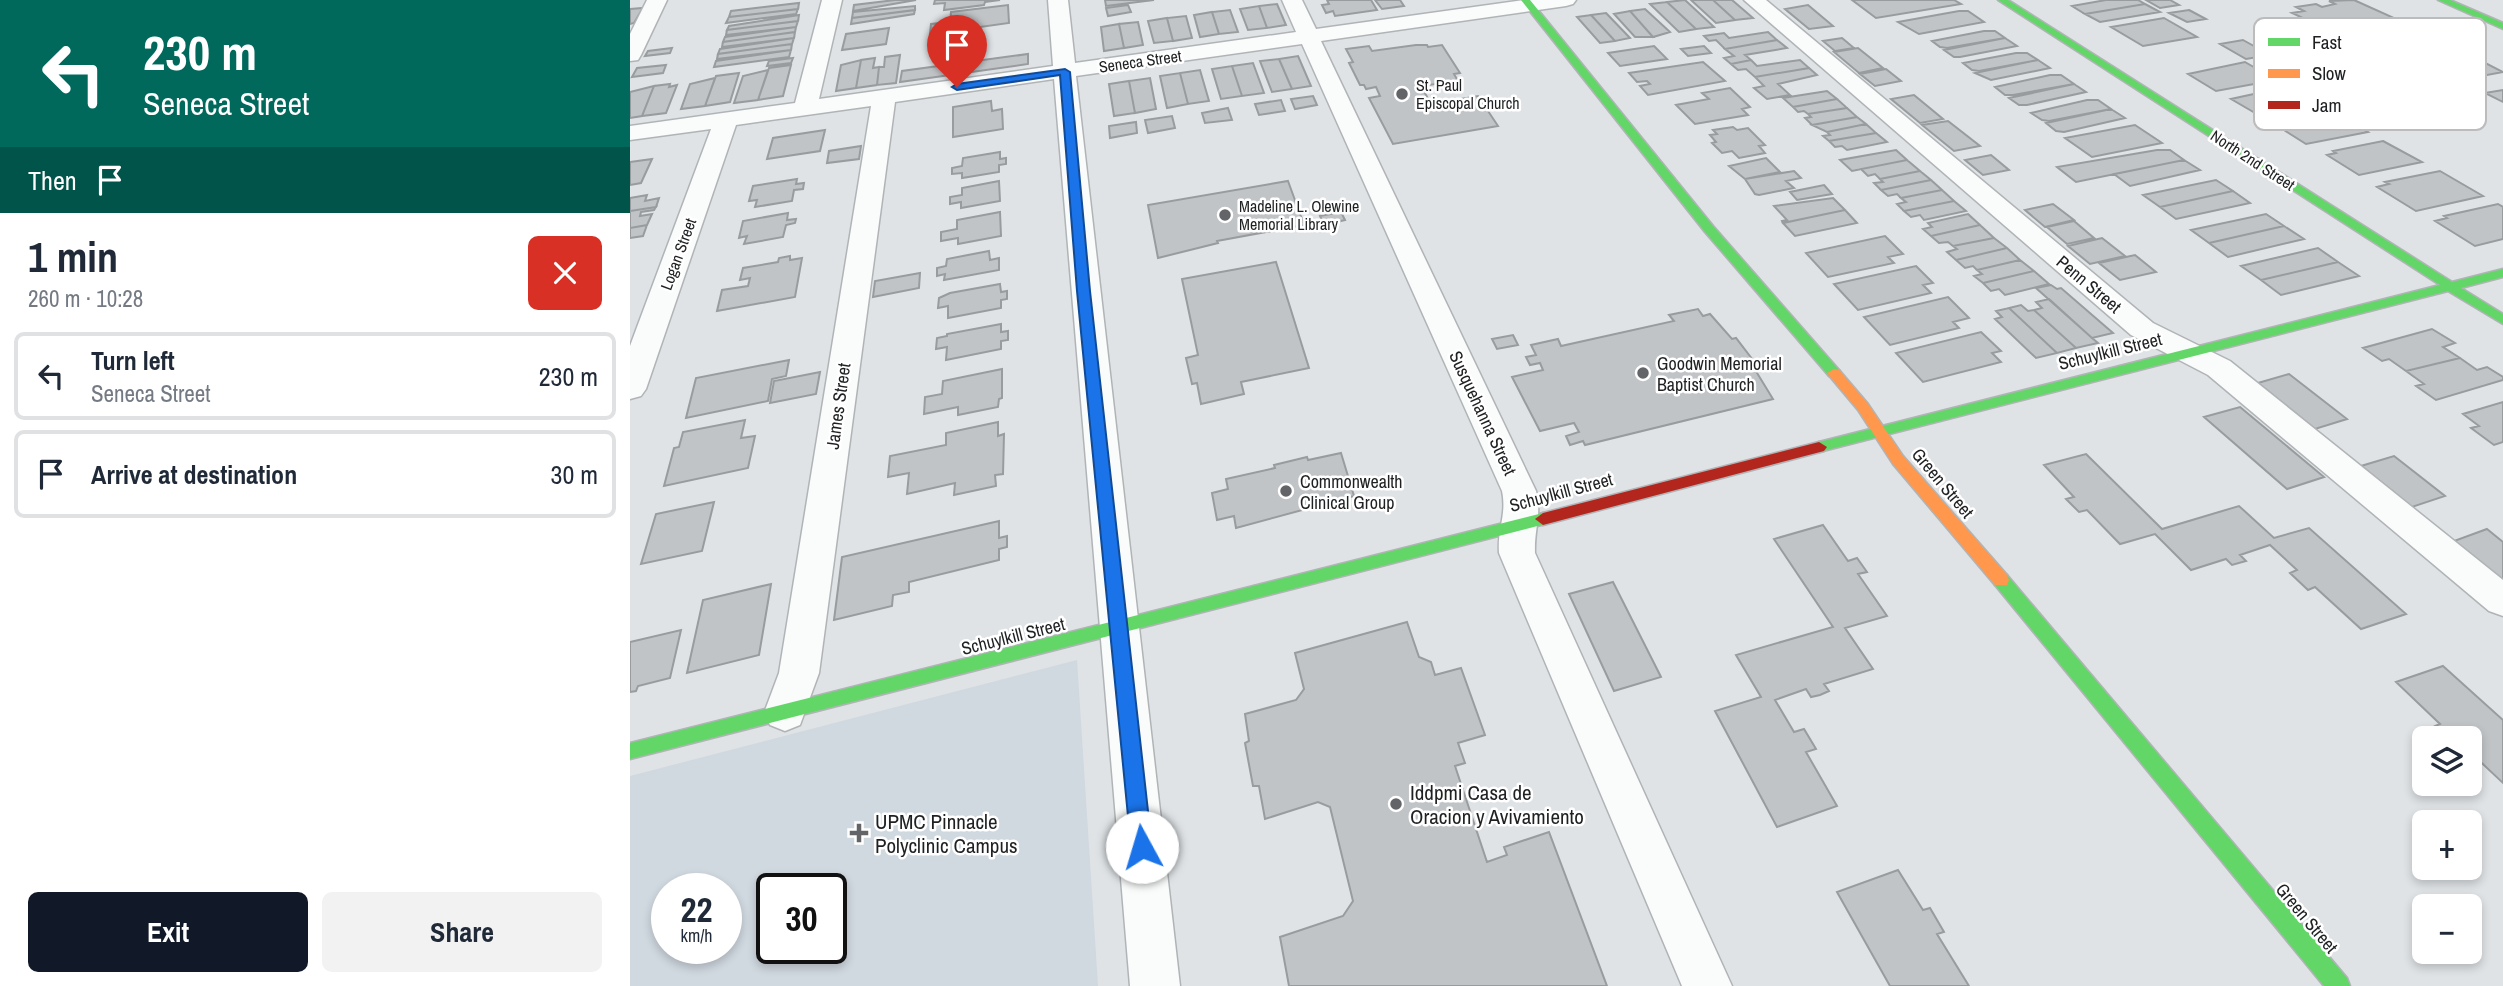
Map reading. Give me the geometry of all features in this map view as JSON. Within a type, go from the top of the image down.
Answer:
[{"type":"street","points":[[630,55],[657,0]]},
{"type":"street","points":[[805,108],[832,0]]},
{"type":"street","points":[[1058,0],[1084,291],[1156,986]]},
{"type":"street","name":"Susquehanna Street","points":[[1293,0],[1519,491],[1523,509],[1516,537],[1517,554],[1707,986]]},
{"type":"street","name":"Seneca Street","points":[[630,133],[1310,37],[1527,3],[1566,0]]},
{"type":"street","name":"Penn Street","points":[[1754,0],[2142,328],[2158,340],[2188,351],[2219,368],[2503,601]]},
{"type":"street","name":"North 2nd Street","points":[[2002,0],[2503,320]]},
{"type":"street","points":[[2442,0],[2484,18]]},
{"type":"street","name":"Green Street","points":[[1527,3],[1709,229],[1863,407],[1898,460],[2066,655],[2339,986]]},
{"type":"street","points":[[2486,19],[2503,26]]},
{"type":"street","name":"James Street","points":[[785,713],[799,673],[884,97]]},
{"type":"street","name":"Logan Street","points":[[630,389],[726,120]]},
{"type":"street","name":"Schuylkill Street","points":[[630,751],[1119,628],[2188,351],[2503,273]]},
{"type":"shaded area","name":"UPMC Pinnacle Polyclinic Campus","points":[[1077,660],[1098,986],[630,986],[630,776]]},
{"type":"building","points":[[916,0],[853,11],[854,5]]},
{"type":"building","points":[[935,0],[1000,0],[985,2],[984,5],[944,10],[945,3],[934,4]]},
{"type":"building","points":[[1105,0],[1154,0],[1106,6]]},
{"type":"building","points":[[1327,0],[1371,0],[1377,10],[1335,16],[1333,11],[1326,13],[1322,5],[1329,4]]},
{"type":"building","points":[[1375,0],[1400,0],[1404,6],[1382,9]]},
{"type":"building","points":[[1685,0],[1714,27],[1696,29],[1667,2]]},
{"type":"building","points":[[1691,0],[1713,0],[1735,20],[1716,23]]},
{"type":"building","points":[[1713,0],[1732,0],[1753,18],[1735,20]]},
{"type":"building","points":[[1852,0],[1954,0],[1961,4],[1876,18]]},
{"type":"building","points":[[2106,0],[2138,0],[2145,4],[2085,14],[2072,6]]},
{"type":"building","points":[[2146,0],[2170,0],[2179,5],[2160,8]]},
{"type":"building","points":[[2354,0],[2394,18],[2303,18],[2292,13],[2304,11],[2296,7],[2335,4],[2329,1]]},
{"type":"building","points":[[1667,2],[1696,29],[1679,32],[1650,4]]},
{"type":"building","points":[[799,3],[798,9],[729,17],[731,11]]},
{"type":"building","points":[[1277,4],[1286,25],[1267,28],[1259,6]]},
{"type":"building","points":[[2145,4],[2160,12],[2100,22],[2085,14]]},
{"type":"building","points":[[1008,5],[1009,23],[930,34],[931,24],[950,22],[951,12]]},
{"type":"building","points":[[1128,5],[1131,12],[1108,16],[1106,8]]},
{"type":"building","points":[[1808,5],[1833,26],[1809,29],[1785,9]]},
{"type":"building","points":[[915,6],[915,10],[852,18],[853,12]]},
{"type":"building","points":[[1259,6],[1267,28],[1248,30],[1240,9]]},
{"type":"building","points":[[643,8],[634,23],[630,24],[630,9]]},
{"type":"building","points":[[798,9],[796,14],[726,23],[729,17]]},
{"type":"building","points":[[1645,9],[1670,32],[1653,37],[1630,11]]},
{"type":"building","points":[[915,10],[914,14],[851,24],[852,18]]},
{"type":"building","points":[[1230,10],[1238,32],[1219,34],[1212,12]]},
{"type":"building","points":[[2189,10],[2206,19],[2187,22],[2169,13]]},
{"type":"building","points":[[1630,11],[1653,37],[1635,37],[1614,14]]},
{"type":"building","points":[[1968,11],[1984,22],[1919,34],[1898,22]]},
{"type":"building","points":[[1212,12],[1219,34],[1200,37],[1194,15]]},
{"type":"building","points":[[1606,13],[1630,38],[1615,41],[1591,15]]},
{"type":"building","points":[[799,15],[798,21],[727,30],[729,26]]},
{"type":"building","points":[[1591,15],[1615,41],[1600,43],[1577,17]]},
{"type":"building","points":[[1186,16],[1192,38],[1173,41],[1167,18]]},
{"type":"building","points":[[1167,18],[1173,41],[1154,43],[1148,21]]},
{"type":"building","points":[[2164,18],[2197,37],[2143,46],[2111,27]]},
{"type":"building","points":[[798,21],[796,27],[726,35],[727,30]]},
{"type":"building","points":[[1138,22],[1143,45],[1124,48],[1119,24]]},
{"type":"building","points":[[1119,24],[1124,48],[1104,51],[1101,27]]},
{"type":"building","points":[[796,27],[795,32],[723,42],[725,37]]},
{"type":"building","points":[[889,28],[886,44],[842,50],[846,34]]},
{"type":"building","points":[[1995,31],[2005,38],[1947,48],[1932,41]]},
{"type":"building","points":[[795,32],[794,38],[722,47],[723,42]]},
{"type":"building","points":[[1768,32],[1777,40],[1725,49],[1716,40],[1709,41],[1704,36],[1724,33],[1729,38]]},
{"type":"building","points":[[794,38],[792,44],[718,54],[720,49]]},
{"type":"building","points":[[1842,38],[1854,48],[1835,51],[1823,41]]},
{"type":"building","points":[[2005,38],[2017,46],[1960,57],[1954,57],[1944,50]]},
{"type":"building","points":[[1777,40],[1787,48],[1745,55],[1751,60],[1731,64],[1724,58],[1734,56],[1725,49]]},
{"type":"building","points":[[2243,40],[2254,46],[2254,58],[2246,59],[2220,44]]},
{"type":"building","points":[[792,44],[791,50],[717,59],[718,54]]},
{"type":"building","name":"St. Paul Episcopal Church","points":[[1416,45],[1442,45],[1460,73],[1454,74],[1458,81],[1421,86],[1431,104],[1478,96],[1498,126],[1393,144],[1369,98],[1380,96],[1376,87],[1366,89],[1364,85],[1360,85],[1349,63],[1353,62],[1346,49],[1369,46],[1372,51]]},
{"type":"building","points":[[1654,46],[1667,59],[1620,66],[1608,53]]},
{"type":"building","points":[[1704,46],[1711,53],[1688,56],[1681,49]]},
{"type":"building","points":[[672,48],[670,53],[645,56],[648,51]]},
{"type":"building","points":[[1858,48],[1883,68],[1859,73],[1834,52]]},
{"type":"building","points":[[791,50],[789,57],[714,67],[716,61]]},
{"type":"building","points":[[2027,53],[2038,60],[1979,71],[1972,70],[1963,63]]},
{"type":"building","points":[[1028,54],[1028,64],[900,82],[902,71]]},
{"type":"building","points":[[900,55],[896,83],[877,85],[879,67],[884,67],[885,57]]},
{"type":"building","points":[[1298,56],[1311,86],[1292,89],[1279,59]]},
{"type":"building","points":[[793,58],[791,63],[767,66],[769,61]]},
{"type":"building","points":[[875,58],[873,68],[879,67],[877,85],[856,88],[861,60]]},
{"type":"building","points":[[1279,59],[1292,89],[1272,92],[1260,61]]},
{"type":"building","points":[[861,60],[856,88],[836,91],[841,65]]},
{"type":"building","points":[[1751,60],[1757,66],[1800,60],[1809,68],[1755,77],[1746,69],[1738,70],[1731,64]]},
{"type":"building","points":[[2038,60],[2050,68],[1991,80],[1975,73]]},
{"type":"building","points":[[1703,62],[1725,81],[1648,95],[1640,86],[1650,84],[1647,81],[1637,82],[1629,73]]},
{"type":"building","points":[[2245,62],[2254,67],[2254,84],[2216,91],[2188,74]]},
{"type":"building","points":[[1253,63],[1264,93],[1242,96],[1232,66]]},
{"type":"building","points":[[2486,63],[2503,72],[2486,75]]},
{"type":"building","points":[[666,65],[663,73],[632,77],[637,68]]},
{"type":"building","points":[[791,65],[783,96],[758,100],[769,68]]},
{"type":"building","points":[[1232,66],[1242,96],[1221,99],[1212,69]]},
{"type":"building","points":[[1809,68],[1817,75],[1778,84],[1790,95],[1767,99],[1754,88],[1764,86],[1755,77]]},
{"type":"building","points":[[1886,69],[1901,81],[1875,86],[1860,74]]},
{"type":"building","points":[[768,70],[758,100],[734,103],[743,76]]},
{"type":"building","points":[[1200,70],[1209,101],[1188,104],[1180,73]]},
{"type":"building","points":[[739,73],[730,102],[705,106],[716,76]]},
{"type":"building","points":[[1180,73],[1188,104],[1167,108],[1160,76]]},
{"type":"building","points":[[2061,75],[2074,84],[2013,95],[2005,95],[1995,87]]},
{"type":"building","points":[[715,78],[705,106],[681,109],[690,84]]},
{"type":"building","points":[[1150,78],[1156,109],[1135,113],[1129,81]]},
{"type":"building","points":[[1129,81],[1135,113],[1114,116],[1109,84]]},
{"type":"building","points":[[670,84],[669,87],[677,85],[666,113],[642,116],[654,86]]},
{"type":"building","points":[[2074,84],[2086,92],[2027,105],[2019,105],[2009,98]]},
{"type":"building","points":[[654,86],[642,116],[630,118],[630,92]]},
{"type":"building","points":[[1730,88],[1750,107],[1742,109],[1748,115],[1695,124],[1676,105],[1709,99],[1702,93]]},
{"type":"building","points":[[2503,90],[2503,102],[2486,94]]},
{"type":"building","points":[[1827,91],[1837,99],[1793,107],[1783,98]]},
{"type":"building","points":[[2254,94],[2254,112],[2231,99]]},
{"type":"building","points":[[1914,95],[1943,119],[1920,123],[1891,99]]},
{"type":"building","points":[[1313,96],[1317,105],[1295,109],[1291,99]]},
{"type":"building","points":[[1837,99],[1847,108],[1808,114],[1804,111],[1798,112],[1793,107]]},
{"type":"building","points":[[1281,100],[1285,111],[1259,115],[1255,104]]},
{"type":"building","points":[[2098,100],[2111,109],[2049,121],[2031,113]]},
{"type":"building","points":[[991,101],[992,111],[1002,109],[1003,129],[953,137],[953,107]]},
{"type":"building","points":[[1228,108],[1232,120],[1205,123],[1202,113]]},
{"type":"building","points":[[1847,108],[1857,117],[1812,125],[1805,118],[1811,117],[1808,114]]},
{"type":"building","points":[[2111,109],[2125,118],[2064,132],[2056,131],[2046,123]]},
{"type":"building","points":[[1172,116],[1175,128],[1148,133],[1145,120]]},
{"type":"building","points":[[1857,117],[1866,124],[1827,132],[1812,125]]},
{"type":"building","points":[[1948,121],[1980,146],[1954,151],[1922,125]]},
{"type":"building","points":[[1136,122],[1137,133],[1110,138],[1109,126]]},
{"type":"building","points":[[1866,124],[1876,133],[1829,141],[1823,136],[1830,135],[1827,132]]},
{"type":"building","points":[[2135,125],[2162,143],[2092,157],[2065,138]]},
{"type":"building","points":[[1733,127],[1737,130],[1748,128],[1765,145],[1759,146],[1765,153],[1739,158],[1732,151],[1722,153],[1712,143],[1716,142],[1710,135],[1717,134],[1713,130]]},
{"type":"building","points":[[825,130],[820,151],[767,159],[773,138]]},
{"type":"building","points":[[2284,130],[2368,132],[2306,144]]},
{"type":"building","points":[[1876,133],[1887,142],[1847,150],[1842,146],[1835,147],[1829,141]]},
{"type":"building","points":[[2383,141],[2422,162],[2359,175],[2327,155],[2336,153],[2333,151]]},
{"type":"building","points":[[861,146],[859,159],[827,163],[829,151]]},
{"type":"building","points":[[1896,150],[1907,160],[1852,171],[1840,160]]},
{"type":"building","points":[[2170,150],[2184,160],[2076,182],[2057,167]]},
{"type":"building","points":[[1000,152],[1000,159],[1006,158],[1006,164],[999,165],[999,172],[962,178],[962,173],[952,174],[952,168],[962,166],[963,158]]},
{"type":"building","points":[[1991,155],[2009,170],[1983,175],[1965,160]]},
{"type":"building","points":[[1766,158],[1780,172],[1745,179],[1729,166]]},
{"type":"building","points":[[652,159],[641,183],[630,185],[630,162]]},
{"type":"building","points":[[1907,160],[1920,171],[1880,179],[1875,174],[1868,176],[1861,169]]},
{"type":"building","points":[[2184,160],[2200,170],[2130,186],[2114,174]]},
{"type":"building","points":[[1794,171],[1801,178],[1786,181],[1794,188],[1759,195],[1755,194],[1745,179]]},
{"type":"building","points":[[1920,171],[1931,180],[1881,190],[1874,183],[1883,182],[1880,179]]},
{"type":"building","points":[[2440,171],[2483,196],[2416,211],[2377,187],[2389,184],[2385,182]]},
{"type":"building","points":[[797,179],[796,184],[804,183],[803,189],[794,190],[792,201],[755,207],[757,200],[749,201],[753,186]]},
{"type":"building","points":[[1931,180],[1942,190],[1901,198],[1897,194],[1888,196],[1881,190]]},
{"type":"building","points":[[2216,180],[2233,191],[2160,207],[2143,195]]},
{"type":"building","points":[[999,181],[1000,201],[961,208],[961,202],[950,204],[950,197],[962,195],[962,188]]},
{"type":"building","name":"Madeline L. Olewine Memorial Library","points":[[1288,181],[1304,225],[1217,241],[1218,243],[1158,258],[1148,205]]},
{"type":"building","points":[[1824,185],[1832,194],[1797,200],[1790,192]]},
{"type":"building","points":[[1942,190],[1954,201],[1904,211],[1897,204],[1906,202],[1901,198]]},
{"type":"building","points":[[2233,191],[2250,203],[2176,219],[2160,207]]},
{"type":"building","points":[[647,195],[645,201],[659,198],[656,207],[630,211],[630,198]]},
{"type":"building","points":[[1833,198],[1845,210],[1783,223],[1782,221],[1787,220],[1774,206]]},
{"type":"building","points":[[1954,201],[1966,211],[1924,220],[1920,215],[1911,217],[1904,211]]},
{"type":"building","points":[[2053,204],[2074,220],[2045,227],[2025,210]]},
{"type":"building","points":[[2498,204],[2503,207],[2503,239],[2475,246],[2435,221],[2447,218],[2444,216]]},
{"type":"building","points":[[656,207],[654,210],[641,212],[640,216],[652,214],[647,225],[630,228],[630,211]]},
{"type":"building","points":[[1845,210],[1857,223],[1795,236],[1783,223]]},
{"type":"building","points":[[1000,212],[1001,236],[958,244],[958,238],[941,241],[941,232],[957,229],[957,220]]},
{"type":"building","points":[[1341,212],[1345,220],[1324,225],[1320,216]]},
{"type":"building","points":[[788,213],[787,220],[796,219],[795,223],[786,225],[783,237],[744,244],[747,236],[739,238],[743,221]]},
{"type":"building","points":[[1968,214],[1980,225],[1931,236],[1923,229],[1932,227],[1928,223]]},
{"type":"building","points":[[2266,214],[2284,226],[2209,243],[2191,230]]},
{"type":"building","points":[[2074,221],[2094,238],[2067,244],[2047,227]]},
{"type":"building","points":[[647,225],[643,236],[630,238],[630,228]]},
{"type":"building","points":[[1980,225],[1994,238],[1953,246],[1948,242],[1939,243],[1931,236]]},
{"type":"building","points":[[2284,226],[2304,239],[2228,257],[2209,243]]},
{"type":"building","points":[[1885,236],[1903,254],[1888,257],[1894,263],[1828,277],[1806,253]]},
{"type":"building","points":[[1994,238],[2007,248],[1956,260],[1947,252],[1957,249],[1953,246]]},
{"type":"building","points":[[2102,238],[2125,256],[2090,264],[2068,246]]},
{"type":"building","points":[[2007,248],[2020,260],[1977,270],[1973,266],[1965,268],[1956,260]]},
{"type":"building","points":[[2318,248],[2338,262],[2261,280],[2241,266]]},
{"type":"building","points":[[989,251],[990,260],[999,258],[999,270],[944,280],[945,274],[937,276],[937,268],[946,266],[947,259]]},
{"type":"building","points":[[2135,255],[2156,272],[2120,280],[2099,263]]},
{"type":"building","points":[[790,256],[790,260],[802,258],[795,297],[717,311],[722,290],[748,286],[750,278],[740,280],[743,268],[778,262],[779,258]]},
{"type":"building","points":[[2020,260],[2034,271],[1983,283],[1974,276],[1982,274],[1977,270]]},
{"type":"building","points":[[1276,262],[1309,368],[1241,382],[1244,394],[1201,404],[1197,383],[1192,384],[1186,358],[1198,355],[1182,279]]},
{"type":"building","points":[[2338,262],[2359,276],[2281,295],[2261,280]]},
{"type":"building","points":[[1916,266],[1933,283],[1923,285],[1931,293],[1858,310],[1834,284]]},
{"type":"building","points":[[2034,271],[2049,284],[2005,295],[1999,289],[1991,291],[1983,283]]},
{"type":"building","points":[[920,273],[919,288],[873,297],[875,281]]},
{"type":"building","points":[[1000,284],[1001,292],[1007,291],[1007,299],[1001,300],[1001,308],[948,318],[948,306],[938,308],[939,298],[950,293]]},
{"type":"building","points":[[2051,285],[2057,289],[2061,288],[2113,333],[2092,338],[2036,288]]},
{"type":"building","points":[[1948,297],[1969,318],[1953,322],[1959,328],[1890,345],[1864,317]]},
{"type":"building","points":[[2049,299],[2098,343],[2076,348],[2034,310],[2042,308],[2036,302]]},
{"type":"building","points":[[2021,305],[2028,311],[2034,310],[2076,348],[2057,353],[2009,308]]},
{"type":"building","points":[[2009,308],[2057,353],[2036,358],[1995,319],[2002,317],[1996,311]]},
{"type":"building","name":"Goodwin Memorial Baptist Church","points":[[1698,309],[1703,316],[1710,314],[1732,339],[1736,338],[1759,368],[1754,368],[1773,399],[1585,445],[1583,441],[1570,445],[1566,436],[1579,432],[1574,423],[1540,431],[1512,377],[1543,370],[1540,363],[1530,365],[1526,357],[1536,355],[1531,345],[1558,339],[1561,346],[1674,321],[1669,315]]},
{"type":"building","points":[[1001,324],[1001,332],[1008,331],[1008,340],[1001,341],[1001,349],[946,360],[947,347],[936,349],[937,338],[947,334]]},
{"type":"building","points":[[2432,329],[2455,343],[2443,347],[2460,358],[2406,371],[2389,359],[2382,361],[2363,348]]},
{"type":"building","points":[[1981,332],[2001,351],[1992,353],[2001,362],[1923,382],[1896,353]]},
{"type":"building","points":[[1513,335],[1518,345],[1497,349],[1492,339]]},
{"type":"building","points":[[2460,358],[2477,370],[2487,367],[2503,377],[2503,380],[2436,400],[2416,386],[2424,384],[2406,371]]},
{"type":"building","points":[[789,360],[786,376],[772,379],[768,401],[686,418],[696,378]]},
{"type":"building","points":[[1002,369],[1002,398],[999,399],[998,407],[958,415],[958,407],[924,414],[925,397],[942,394],[943,381]]},
{"type":"building","points":[[820,372],[816,394],[770,403],[774,381]]},
{"type":"building","points":[[2289,374],[2347,419],[2315,429],[2258,383]]},
{"type":"building","points":[[2503,402],[2503,442],[2494,445],[2471,428],[2479,426],[2463,414]]},
{"type":"building","points":[[2240,407],[2324,477],[2287,489],[2204,417]]},
{"type":"building","points":[[745,420],[741,438],[755,436],[748,468],[664,486],[674,448],[679,447],[683,432]]},
{"type":"building","points":[[998,422],[998,436],[1004,434],[1003,474],[995,475],[996,486],[954,495],[955,483],[907,494],[909,473],[888,477],[890,456],[946,445],[946,433]]},
{"type":"building","name":"Commonwealth Clinical Group","points":[[1341,453],[1354,496],[1236,528],[1234,516],[1217,520],[1212,493],[1228,489],[1226,479],[1275,468],[1274,465],[1307,457],[1308,460]]},
{"type":"building","points":[[2086,454],[2162,529],[2239,506],[2274,538],[2309,528],[2406,614],[2361,629],[2315,587],[2308,590],[2290,573],[2297,570],[2270,545],[2240,555],[2246,561],[2232,565],[2226,559],[2191,570],[2155,534],[2120,544],[2087,510],[2079,512],[2066,499],[2074,497],[2044,465]]},
{"type":"building","points":[[2394,456],[2445,496],[2412,507],[2361,466]]},
{"type":"building","points":[[714,502],[702,551],[641,564],[656,514]]},
{"type":"building","points":[[999,521],[999,538],[1007,536],[1007,547],[999,549],[999,560],[909,582],[909,592],[893,595],[892,606],[834,620],[842,557]]},
{"type":"building","points":[[1823,525],[1848,561],[1857,558],[1867,572],[1858,574],[1887,616],[1845,628],[1873,669],[1824,684],[1829,691],[1820,695],[1811,697],[1806,689],[1775,700],[1794,732],[1804,729],[1816,749],[1806,752],[1837,806],[1777,827],[1715,711],[1761,697],[1736,655],[1833,627],[1774,539]]},
{"type":"building","points":[[2487,529],[2503,542],[2503,580],[2454,541]]},
{"type":"building","points":[[1613,582],[1661,677],[1614,691],[1569,594]]},
{"type":"building","points":[[771,584],[759,655],[687,673],[703,600]]},
{"type":"building","name":"Iddpmi Casa de Oracion y Avivamiento","points":[[1407,622],[1419,657],[1431,662],[1435,675],[1461,668],[1485,735],[1458,743],[1465,763],[1455,766],[1487,862],[1507,855],[1504,847],[1549,832],[1607,986],[1289,986],[1280,937],[1343,916],[1353,901],[1330,807],[1318,802],[1265,819],[1259,786],[1253,786],[1245,743],[1249,741],[1245,714],[1296,700],[1304,689],[1295,653]]},
{"type":"building","points":[[681,630],[670,678],[638,686],[636,691],[630,692],[630,642]]},
{"type":"building","points":[[2443,666],[2503,720],[2503,783],[2482,763],[2482,726],[2435,726],[2440,724],[2396,682]]},
{"type":"building","points":[[1898,870],[1923,910],[1930,908],[1944,932],[1937,934],[1969,986],[1890,986],[1837,892]]},
{"type":"traffic: fast","points":[[1525,0],[1709,229],[1834,373]]},
{"type":"traffic: fast","points":[[2002,0],[2503,320]]},
{"type":"traffic: fast","points":[[2442,0],[2484,18]]},
{"type":"traffic: fast","points":[[2486,19],[2503,26]]},
{"type":"traffic: fast","points":[[1819,447],[2503,273]]},
{"type":"traffic: fast","points":[[630,751],[1543,519]]},
{"type":"traffic: fast","points":[[2001,580],[2339,986]]},
{"type":"traffic: slow","points":[[1834,373],[1863,407],[1898,460],[2001,580]]},
{"type":"traffic: jam","points":[[1543,519],[1819,447]]},
{"type":"place","name":"St. Paul Episcopal Church","points":[[1402,94]]},
{"type":"place","name":"Madeline L. Olewine Memorial Library","points":[[1225,215]]},
{"type":"place","name":"Goodwin Memorial Baptist Church","points":[[1643,373]]},
{"type":"place","name":"Commonwealth Clinical Group","points":[[1286,491]]},
{"type":"place","name":"Iddpmi Casa de Oracion y Avivamiento","points":[[1396,804]]},
{"type":"place","name":"UPMC Pinnacle Polyclinic Campus","points":[[859,833]]},
{"type":"route","points":[[957,87],[1065,72],[1084,291],[1142,847]]}]
